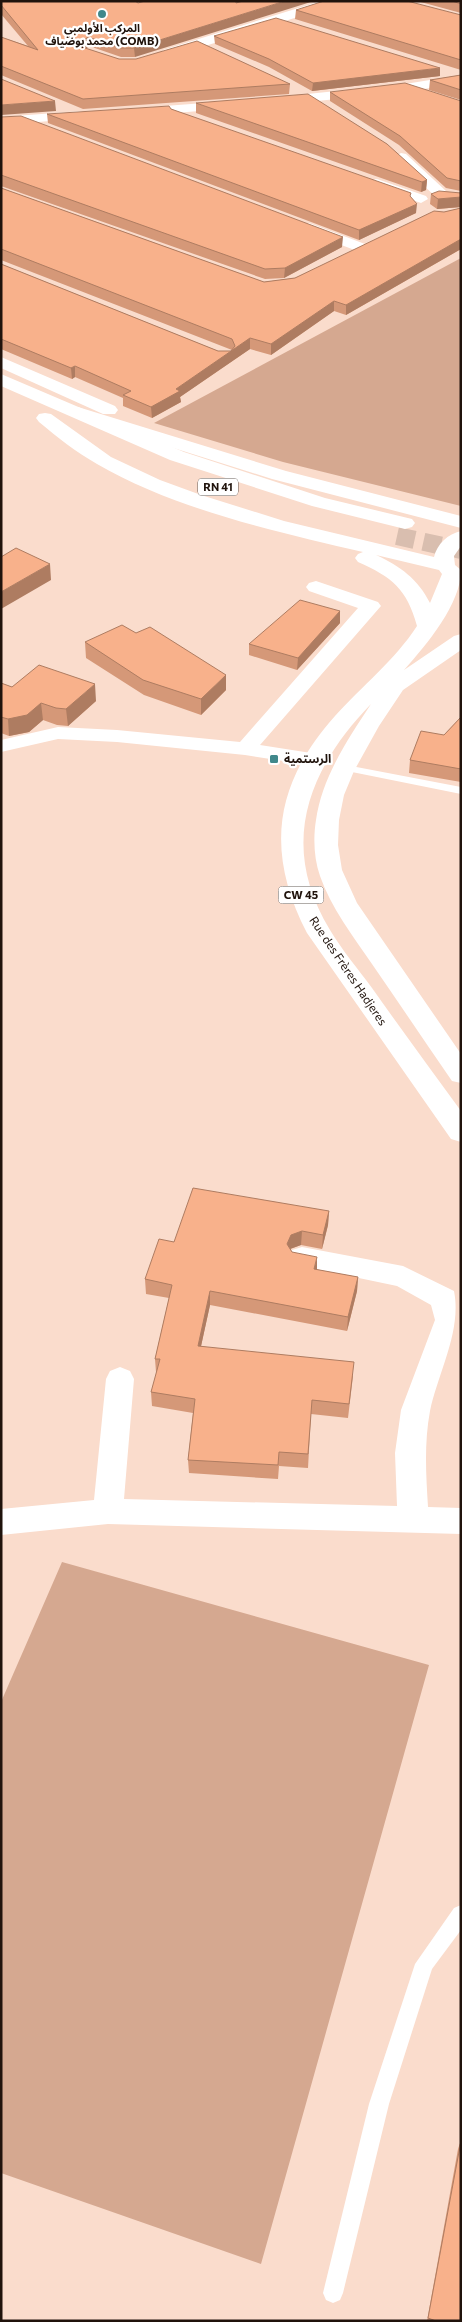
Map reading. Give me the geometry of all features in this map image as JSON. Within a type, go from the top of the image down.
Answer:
[{"type":"main road","name":"RN 41","points":[[1,379],[138,440],[212,468],[401,530],[303,514],[242,495],[137,458],[28,410]]},
{"type":"main road","points":[[72,410],[279,475],[461,522]]},
{"type":"main road","points":[[45,418],[82,447],[121,470],[166,490],[292,529],[453,573]]},
{"type":"main road","points":[[292,529],[374,562],[404,579],[419,597],[428,627]]},
{"type":"main road","name":"Rue des Frères Hadjeres","points":[[461,537],[450,543],[445,550],[443,558],[453,573],[444,600],[428,627],[412,650],[342,722],[316,760],[298,803],[293,828],[292,854],[305,908],[320,933],[461,1132]]},
{"type":"main road","points":[[456,614],[434,635],[366,728],[331,804],[326,838],[330,869],[340,896],[461,1074]]},
{"type":"main road","points":[[396,685],[461,640]]},
{"type":"street","points":[[154,58],[335,1]]},
{"type":"street","points":[[277,20],[295,26]]},
{"type":"street","points":[[198,44],[214,51]]},
{"type":"street","points":[[442,70],[461,78]]},
{"type":"street","points":[[264,102],[405,88],[461,78]]},
{"type":"street","points":[[287,85],[327,108]]},
{"type":"street","points":[[405,88],[433,97]]},
{"type":"street","points":[[1,121],[88,115],[56,104]]},
{"type":"street","points":[[121,113],[245,104]]},
{"type":"street","points":[[169,110],[197,120]]},
{"type":"street","points":[[19,119],[56,133]]},
{"type":"street","points":[[365,179],[424,205],[446,195],[393,150]]},
{"type":"street","points":[[295,223],[360,247]]},
{"type":"street","points":[[344,255],[378,239]]},
{"type":"street","points":[[1,362],[109,410]]},
{"type":"street","points":[[245,750],[371,606],[316,587]]},
{"type":"street","points":[[1,746],[58,733],[117,736],[316,760]]},
{"type":"street","points":[[302,1257],[403,1277],[444,1299],[449,1320],[416,1410],[410,1452],[413,1520]]},
{"type":"street","points":[[108,1511],[120,1379]]},
{"type":"street","points":[[1,1522],[108,1511],[461,1521]]},
{"type":"lane","points":[[346,768],[461,791]]},
{"type":"lane","points":[[333,2293],[379,2104],[424,1964],[461,1914]]},
{"type":"shaded area","points":[[461,258],[461,506],[283,462],[154,423]]},
{"type":"shaded area","points":[[62,1562],[429,1665],[261,2264],[1,2173],[1,1702]]},
{"type":"building","points":[[1,1],[135,1],[138,3],[145,1],[236,1],[236,3],[243,1],[285,1],[134,48],[121,48],[88,37],[80,43],[82,47],[119,59],[136,59],[197,41],[290,84],[83,99],[1,66],[1,37],[38,50],[1,5]]},
{"type":"building","points":[[324,1],[407,1],[461,15],[461,60],[296,10]]},
{"type":"building","points":[[276,18],[440,68],[313,83],[269,59],[214,36]]},
{"type":"building","points":[[461,75],[461,90],[430,80]]},
{"type":"building","points":[[1,79],[55,101],[1,105]]},
{"type":"building","points":[[405,83],[461,101],[461,181],[447,178],[400,136],[330,92]]},
{"type":"building","points":[[308,94],[387,144],[427,180],[422,182],[196,103]]},
{"type":"building","points":[[169,106],[171,109],[411,193],[410,196],[417,204],[359,230],[47,114]]},
{"type":"building","points":[[21,116],[343,237],[285,268],[265,269],[1,175],[1,117]]},
{"type":"building","points":[[1,188],[264,282],[295,278],[434,211],[444,212],[461,208],[461,239],[346,305],[334,301],[271,344],[250,338],[176,389],[180,391],[151,407],[123,395],[131,391],[75,366],[71,368],[1,339],[1,264],[218,351],[231,351],[235,346],[232,339],[1,249]]},
{"type":"building","points":[[439,191],[461,193],[461,197],[438,199],[431,194]]},
{"type":"building","points":[[16,548],[50,564],[1,592],[1,557]]},
{"type":"building","points":[[300,600],[340,611],[298,658],[249,644]]},
{"type":"building","points":[[122,625],[136,633],[150,627],[226,675],[201,699],[143,680],[85,642]]},
{"type":"building","points":[[39,665],[95,684],[66,709],[41,703],[27,715],[8,719],[1,717],[1,683],[12,687]]},
{"type":"building","points":[[461,717],[461,769],[410,760],[421,731],[444,735]]},
{"type":"building","points":[[193,1188],[329,1211],[323,1235],[302,1231],[291,1235],[287,1244],[292,1252],[317,1257],[314,1269],[358,1277],[348,1317],[210,1291],[198,1346],[354,1362],[349,1404],[312,1400],[308,1454],[279,1452],[278,1465],[188,1460],[195,1399],[151,1392],[160,1359],[155,1359],[172,1285],[145,1279],[159,1239],[174,1242]]},
{"type":"building","points":[[461,2141],[461,2321],[436,2321],[428,2318]]},
{"type":"tunnel","points":[[397,536],[461,550]]},
{"type":"place","name":"المركب الأولمبي محمد بوضياف (COMB)","points":[[102,14]]},
{"type":"place","name":"الرستمية","points":[[274,759]]}]
